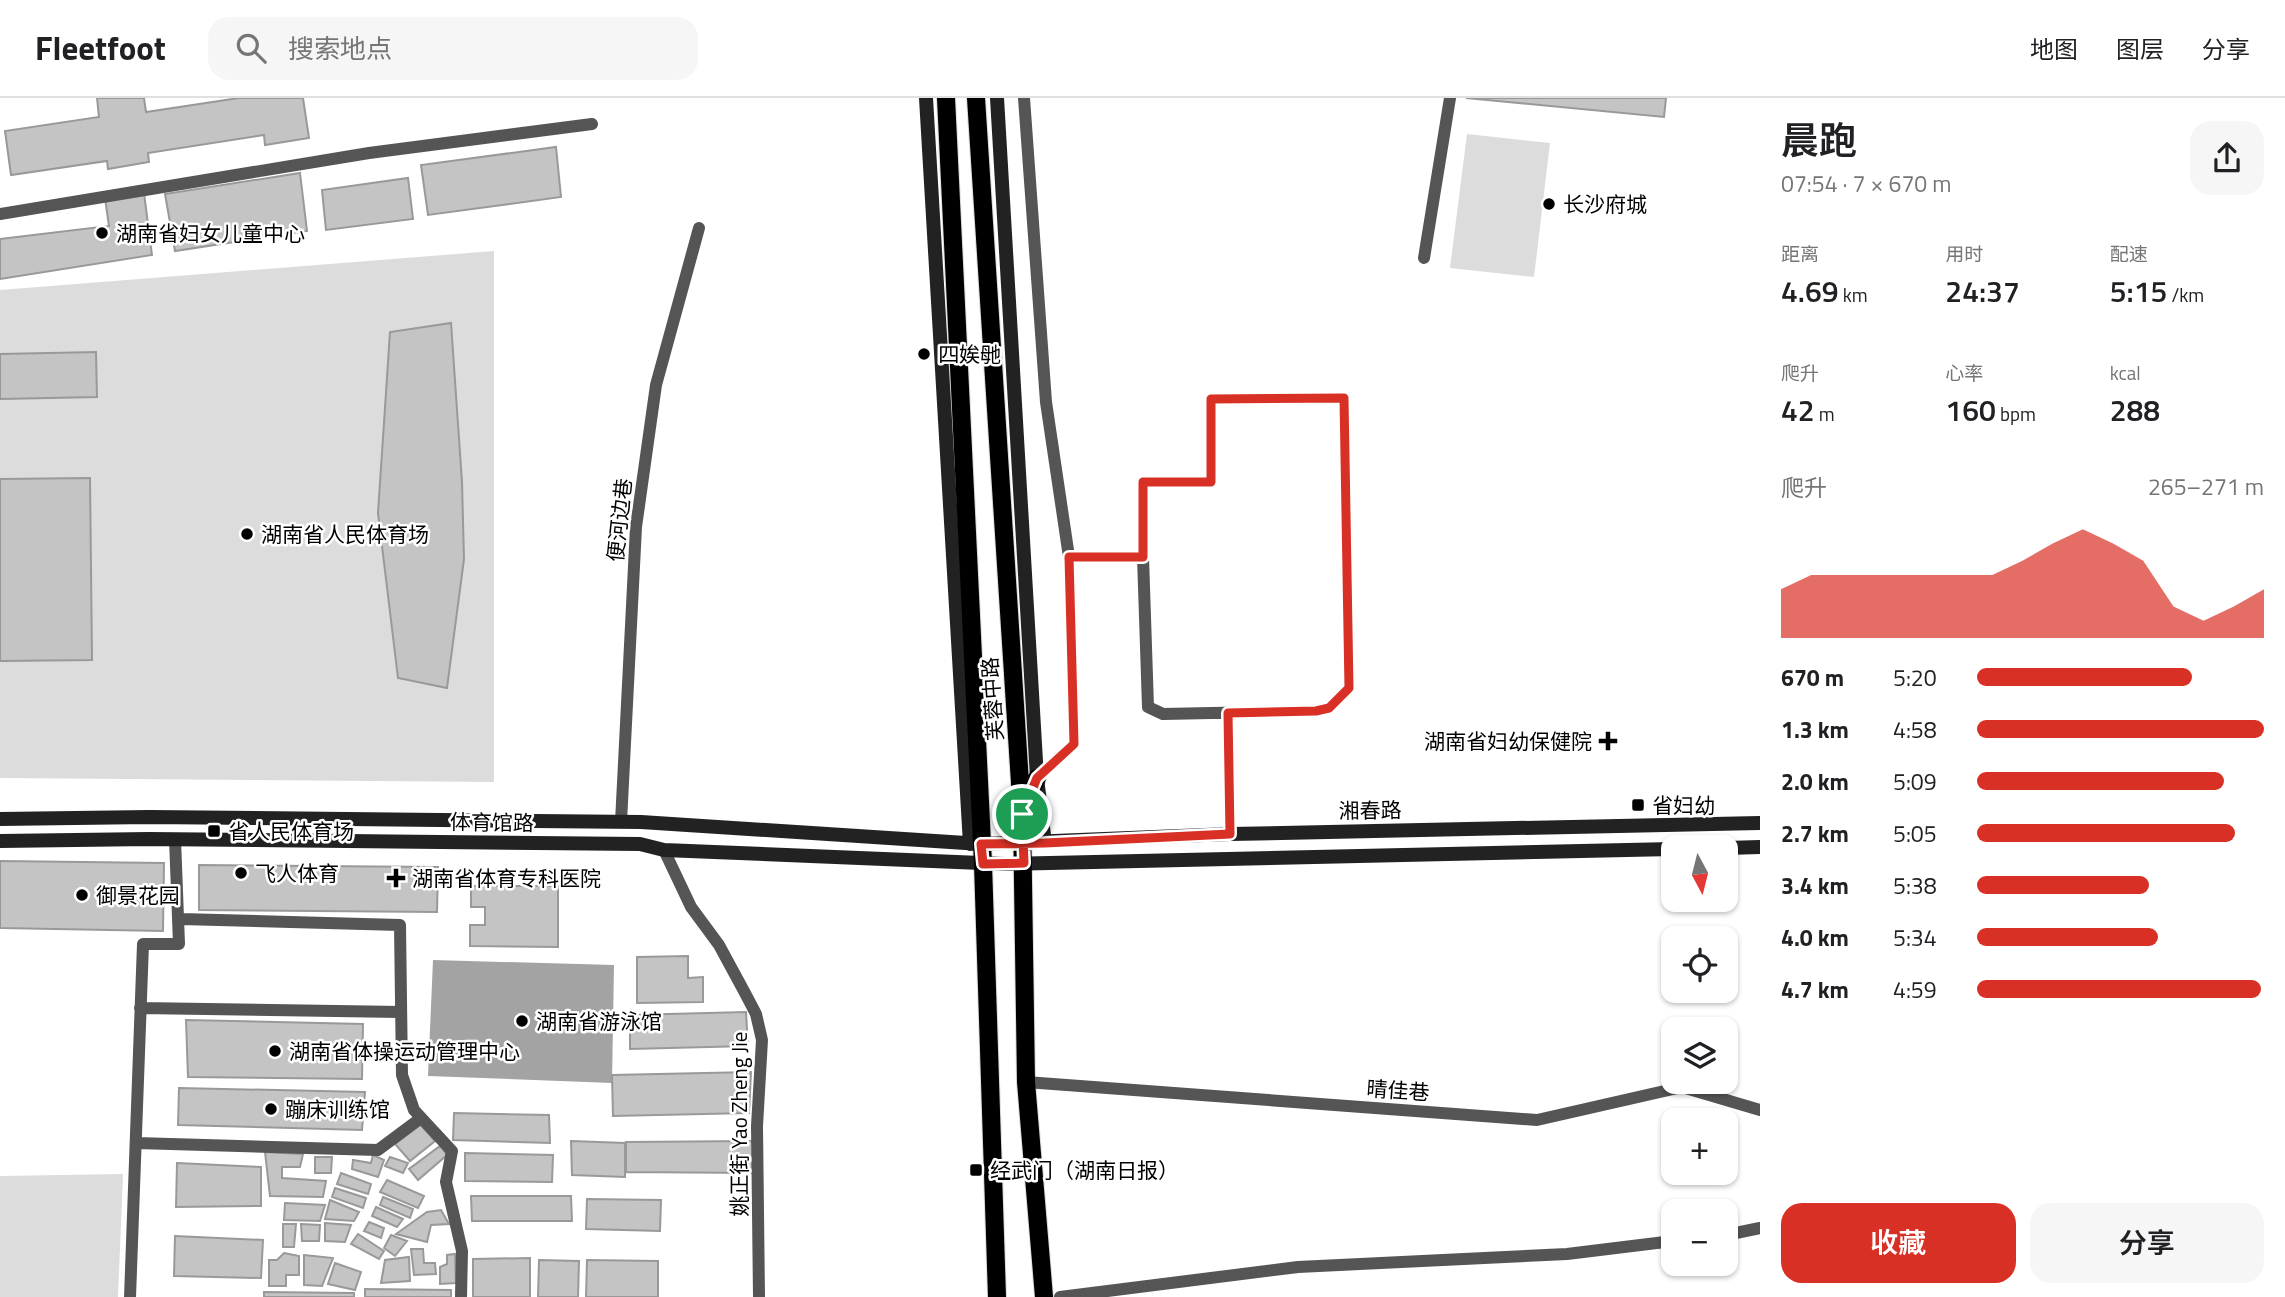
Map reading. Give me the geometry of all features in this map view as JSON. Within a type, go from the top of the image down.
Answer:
[{"type":"main road","name":"芙蓉中路","points":[[946,98],[975,844],[983,864],[997,1297]]},
{"type":"main road","name":"芙蓉中路","points":[[976,98],[1022,814],[1026,1082],[1044,1297]]},
{"type":"main road","points":[[1022,814],[1037,778]]},
{"type":"street","name":"芙蓉中路","points":[[926,98],[975,844]]},
{"type":"street","points":[[997,98],[1037,778],[1045,843]]},
{"type":"street","points":[[1024,98],[1046,402],[1069,557],[1074,744],[1037,778]]},
{"type":"street","points":[[1424,258],[1450,98]]},
{"type":"street","points":[[0,214],[369,153],[592,124]]},
{"type":"street","name":"便河边巷","points":[[621,822],[636,527],[656,385],[699,228]]},
{"type":"street","points":[[1344,398],[1349,688],[1329,708],[1316,711],[1228,713],[1163,714],[1149,707],[1143,482],[1211,482],[1211,399],[1344,398]]},
{"type":"street","points":[[1069,557],[1143,557]]},
{"type":"street","points":[[1228,713],[1230,834]]},
{"type":"street","name":"体育馆路","points":[[0,819],[149,817],[621,822],[975,844]]},
{"type":"street","name":"湘春路","points":[[975,844],[1230,834],[1760,823]]},
{"type":"street","name":"体育馆路","points":[[0,841],[175,839],[640,844],[664,850],[983,864]]},
{"type":"street","points":[[130,1297],[143,943],[179,944],[181,919],[175,839]]},
{"type":"street","points":[[1738,848],[1760,847]]},
{"type":"street","points":[[983,864],[1661,849]]},
{"type":"street","name":"姚正街 Yao Zheng Jie","points":[[664,850],[691,907],[719,945],[756,1014],[762,1040],[757,1126],[759,1297]]},
{"type":"street","points":[[181,919],[400,925],[402,1075],[414,1110],[452,1151],[446,1182],[462,1251],[461,1297]]},
{"type":"street","points":[[141,1008],[401,1012]]},
{"type":"street","name":"晴佳巷","points":[[1026,1082],[1537,1120],[1682,1087],[1760,1110]]},
{"type":"street","points":[[135,1143],[377,1150],[421,1118]]},
{"type":"street","points":[[1738,1233],[1760,1228]]},
{"type":"street","points":[[1060,1297],[1298,1268],[1567,1254],[1661,1242]]},
{"type":"shaded area","points":[[1467,134],[1550,143],[1534,277],[1450,268]]},
{"type":"shaded area","name":"湖南省人民体育场","points":[[494,251],[494,782],[0,778],[0,290]]},
{"type":"shaded area","name":"湖南省游泳馆","points":[[433,960],[614,965],[612,1083],[428,1076]]},
{"type":"shaded area","points":[[123,1174],[118,1297],[0,1297],[0,1176]]},
{"type":"building","points":[[97,98],[144,98],[146,112],[239,98],[303,98],[309,138],[265,145],[264,135],[148,153],[149,162],[108,169],[107,161],[11,175],[5,131],[99,117]]},
{"type":"building","points":[[1466,98],[1666,98],[1664,117]]},
{"type":"building","points":[[556,147],[561,197],[428,215],[421,165]]},
{"type":"building","points":[[300,173],[307,231],[175,251],[165,194]]},
{"type":"building","points":[[408,178],[413,219],[326,230],[322,190]]},
{"type":"building","name":"湖南省妇女儿童中心","points":[[144,193],[152,255],[0,279],[0,239],[109,226],[105,198]]},
{"type":"building","points":[[451,323],[462,482],[464,559],[447,688],[398,678],[378,513],[390,332]]},
{"type":"building","points":[[96,352],[97,397],[0,399],[0,354]]},
{"type":"building","points":[[90,478],[92,660],[0,661],[0,479]]},
{"type":"building","name":"御景花园","points":[[0,861],[164,863],[163,931],[0,928]]},
{"type":"building","points":[[199,865],[438,867],[437,912],[199,910]]},
{"type":"building","points":[[471,886],[558,886],[558,947],[470,946],[470,925],[485,925],[485,907],[471,907]]},
{"type":"building","points":[[688,956],[688,978],[703,977],[703,1002],[637,1003],[637,957]]},
{"type":"building","points":[[746,1012],[748,1046],[630,1049],[630,1015]]},
{"type":"building","name":"湖南省体操运动管理中心","points":[[186,1020],[363,1024],[362,1079],[188,1077]]},
{"type":"building","points":[[751,1072],[749,1113],[613,1116],[612,1075]]},
{"type":"building","name":"蹦床训练馆","points":[[179,1088],[365,1092],[362,1130],[178,1125]]},
{"type":"building","points":[[454,1113],[549,1115],[550,1143],[453,1140]]},
{"type":"building","points":[[420,1124],[435,1141],[410,1161],[395,1144]]},
{"type":"building","points":[[571,1141],[625,1143],[625,1177],[572,1175]]},
{"type":"building","points":[[754,1141],[754,1173],[626,1172],[626,1142]]},
{"type":"building","points":[[440,1146],[447,1155],[418,1180],[409,1169]]},
{"type":"building","points":[[265,1152],[303,1154],[300,1167],[282,1167],[282,1178],[326,1181],[323,1197],[270,1196]]},
{"type":"building","points":[[465,1153],[553,1155],[552,1182],[465,1181]]},
{"type":"building","points":[[373,1155],[384,1160],[378,1177],[352,1169],[353,1160],[371,1163]]},
{"type":"building","points":[[315,1157],[332,1157],[331,1173],[315,1173]]},
{"type":"building","points":[[390,1157],[408,1163],[403,1173],[385,1166]]},
{"type":"building","points":[[177,1163],[261,1167],[261,1206],[176,1207]]},
{"type":"building","points":[[341,1173],[371,1184],[368,1194],[337,1184]]},
{"type":"building","points":[[387,1180],[424,1196],[418,1208],[380,1192]]},
{"type":"building","points":[[335,1188],[366,1198],[363,1208],[332,1197]]},
{"type":"building","points":[[471,1196],[571,1196],[572,1221],[472,1221]]},
{"type":"building","points":[[383,1197],[413,1209],[410,1218],[380,1205]]},
{"type":"building","points":[[587,1199],[661,1200],[660,1231],[586,1229]]},
{"type":"building","points":[[330,1200],[359,1212],[354,1221],[325,1219]]},
{"type":"building","points":[[285,1203],[325,1205],[320,1221],[284,1220]]},
{"type":"building","points":[[376,1207],[403,1219],[397,1227],[372,1216]]},
{"type":"building","points":[[441,1210],[449,1224],[431,1225],[427,1242],[396,1234],[427,1212]]},
{"type":"building","points":[[369,1222],[384,1228],[381,1238],[364,1231]]},
{"type":"building","points":[[325,1223],[351,1225],[345,1242],[325,1241]]},
{"type":"building","points":[[283,1224],[296,1224],[294,1247],[283,1247]]},
{"type":"building","points":[[301,1224],[320,1225],[319,1241],[302,1241]]},
{"type":"building","points":[[358,1234],[384,1251],[379,1259],[351,1244]]},
{"type":"building","points":[[391,1235],[407,1241],[395,1256],[384,1248]]},
{"type":"building","points":[[175,1236],[263,1240],[261,1278],[174,1276]]},
{"type":"building","points":[[411,1249],[423,1249],[424,1263],[435,1263],[436,1274],[414,1275]]},
{"type":"building","points":[[284,1253],[299,1256],[299,1275],[286,1275],[286,1286],[269,1286],[269,1260],[277,1260]]},
{"type":"building","points":[[455,1254],[456,1283],[440,1284],[440,1267],[447,1264],[447,1255]]},
{"type":"building","points":[[304,1255],[333,1258],[322,1286],[304,1285]]},
{"type":"building","points":[[409,1257],[410,1281],[381,1283],[385,1260]]},
{"type":"building","points":[[530,1258],[530,1297],[473,1297],[473,1259]]},
{"type":"building","points":[[539,1260],[579,1261],[578,1297],[538,1297]]},
{"type":"building","points":[[587,1260],[658,1261],[658,1297],[586,1297]]},
{"type":"building","points":[[335,1263],[361,1272],[355,1290],[328,1284]]},
{"type":"building","points":[[365,1289],[451,1290],[451,1297],[365,1297]]},
{"type":"building","points":[[264,1292],[354,1293],[354,1297],[264,1297]]},
{"type":"place","name":"长沙府城","points":[[1549,204]]},
{"type":"place","name":"湖南省妇女儿童中心","points":[[102,233]]},
{"type":"place","name":"四娭毑","points":[[924,354]]},
{"type":"place","name":"湖南省人民体育场","points":[[247,534]]},
{"type":"place","name":"湖南省妇幼保健院","points":[[1608,741]]},
{"type":"place","name":"省妇幼","points":[[1638,805]]},
{"type":"place","name":"省人民体育场","points":[[214,831]]},
{"type":"place","name":"飞人体育","points":[[241,873]]},
{"type":"place","name":"湖南省体育专科医院","points":[[396,878]]},
{"type":"place","name":"御景花园","points":[[82,895]]},
{"type":"place","name":"湖南省游泳馆","points":[[522,1021]]},
{"type":"place","name":"湖南省体操运动管理中心","points":[[275,1051]]},
{"type":"place","name":"蹦床训练馆","points":[[271,1109]]},
{"type":"place","name":"经武门（湖南日报）","points":[[976,1170]]},
{"type":"route","points":[[1022,814],[1023,841],[1024,863],[983,864],[981,844],[1023,841],[1045,843],[1230,834],[1228,713],[1316,711],[1329,708],[1349,688],[1344,398],[1211,399],[1211,482],[1143,482],[1143,557],[1069,557],[1074,744],[1037,778],[1022,814]]}]
